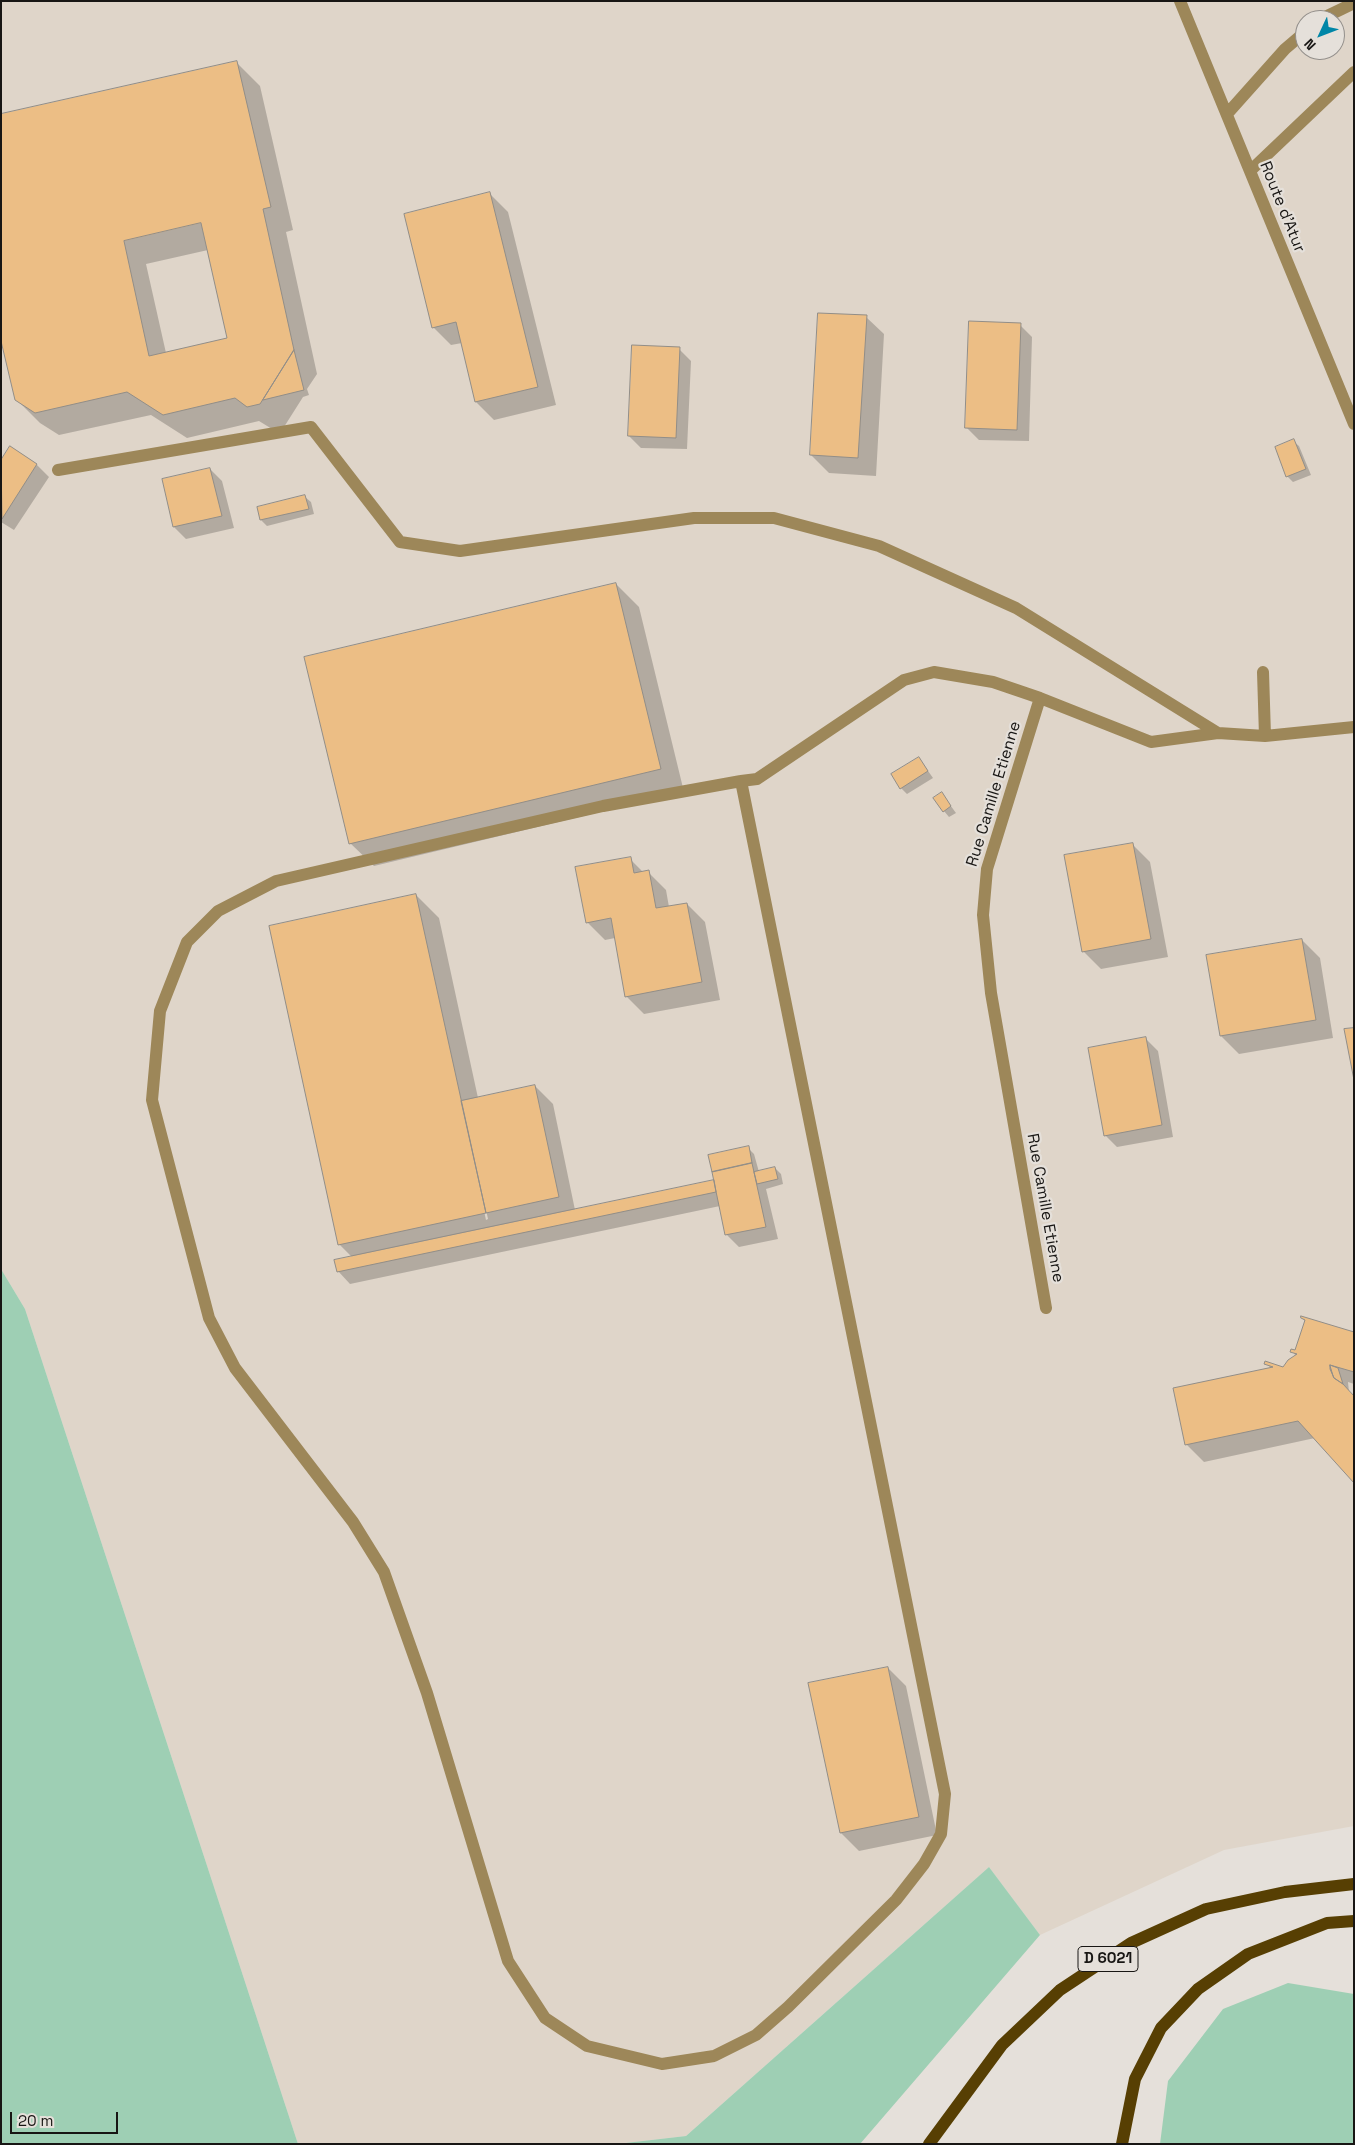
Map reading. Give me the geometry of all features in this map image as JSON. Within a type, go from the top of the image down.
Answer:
[{"type":"main road","name":"D 6021","points":[[929,2144],[1002,2045],[1060,1990],[1131,1943],[1206,1909],[1285,1892],[1354,1884]]},
{"type":"main road","points":[[1122,2144],[1135,2079],[1161,2028],[1198,1989],[1248,1954],[1327,1923],[1354,1921]]},
{"type":"street","name":"Route d'Atur","points":[[1180,1],[1354,424]]},
{"type":"street","points":[[1339,10],[1354,3]]},
{"type":"street","points":[[1227,114],[1295,41]]},
{"type":"street","points":[[1250,170],[1354,72]]},
{"type":"street","points":[[58,470],[311,427],[400,542],[460,551],[694,518],[774,518],[879,546],[1016,608],[1218,733]]},
{"type":"street","points":[[741,781],[945,1794],[941,1834],[924,1864],[896,1900],[788,2007],[756,2035],[714,2056],[662,2064],[587,2046],[545,2018],[508,1961],[427,1693],[384,1572],[353,1522],[234,1368],[209,1318],[152,1100],[160,1011],[187,942],[218,911],[276,882],[603,806],[741,781],[757,779],[904,680],[934,672],[993,682],[1040,698],[1151,742],[1218,733],[1265,736],[1354,727]]},
{"type":"street","points":[[1262,672],[1265,736]]},
{"type":"street","name":"Rue Camille Etienne","points":[[1040,698],[987,869],[983,915],[991,993],[1046,1308]]},
{"type":"shaded area","points":[[1,1],[1354,1],[1354,1826],[1224,1850],[1040,1935],[989,1867],[686,2136],[617,2144],[298,2144],[25,1309],[1,1269]]},
{"type":"green space","points":[[1,1269],[25,1309],[298,2144],[1,2144]]},
{"type":"green space","points":[[989,1867],[1040,1935],[860,2144],[617,2144],[686,2136]]},
{"type":"green space","points":[[1288,1983],[1354,1994],[1354,2144],[1160,2144],[1168,2081],[1223,2009]]},
{"type":"building","points":[[237,61],[271,207],[263,209],[294,350],[260,404],[247,407],[235,398],[163,415],[127,392],[35,413],[15,400],[1,341],[1,114]],"holes":[[[201,223],[227,338],[149,356],[124,241]]]},
{"type":"building","points":[[490,192],[538,387],[475,402],[456,322],[432,328],[404,214]]},
{"type":"building","points":[[818,313],[867,315],[858,458],[810,455]]},
{"type":"building","points":[[969,321],[1021,323],[1017,430],[965,428]]},
{"type":"building","points":[[632,345],[680,347],[676,438],[628,436]]},
{"type":"building","points":[[294,350],[304,390],[263,400]]},
{"type":"building","points":[[1294,439],[1306,469],[1286,477],[1275,447]]},
{"type":"building","points":[[10,446],[37,464],[2,519],[1,460]]},
{"type":"building","points":[[210,468],[222,516],[173,527],[162,479]]},
{"type":"building","points":[[305,495],[309,509],[260,520],[257,507]]},
{"type":"building","points":[[616,583],[661,769],[349,844],[304,657]]},
{"type":"building","points":[[919,757],[928,771],[900,789],[891,774]]},
{"type":"building","points":[[942,792],[951,806],[943,812],[933,798]]},
{"type":"building","points":[[1133,843],[1151,939],[1082,952],[1064,855]]},
{"type":"building","points":[[631,857],[634,873],[649,870],[656,908],[687,903],[702,982],[625,997],[611,918],[586,923],[575,867]]},
{"type":"building","points":[[416,894],[486,1213],[338,1245],[269,926]]},
{"type":"building","points":[[1302,939],[1316,1020],[1220,1036],[1206,955]]},
{"type":"building","points":[[1354,1028],[1354,1080],[1344,1029]]},
{"type":"building","points":[[1146,1037],[1162,1125],[1104,1136],[1088,1048]]},
{"type":"building","points":[[535,1085],[559,1197],[486,1213],[461,1101]]},
{"type":"building","points":[[749,1146],[752,1163],[712,1172],[708,1155]]},
{"type":"building","points":[[752,1163],[766,1227],[725,1235],[712,1172]]},
{"type":"building","points":[[775,1167],[778,1179],[757,1184],[754,1172]]},
{"type":"building","points":[[714,1180],[716,1192],[337,1272],[334,1260]]},
{"type":"building","points":[[1301,1316],[1354,1332],[1354,1372],[1330,1365],[1330,1369],[1334,1378],[1343,1384],[1354,1396],[1354,1483],[1298,1421],[1185,1445],[1173,1388],[1273,1367],[1264,1364],[1265,1361],[1283,1367],[1288,1360],[1297,1354],[1290,1352],[1291,1349],[1295,1350],[1305,1320]]},
{"type":"building","points":[[1330,1365],[1338,1368],[1343,1384],[1334,1378]]},
{"type":"building","points":[[888,1667],[919,1817],[840,1833],[808,1683]]}]
